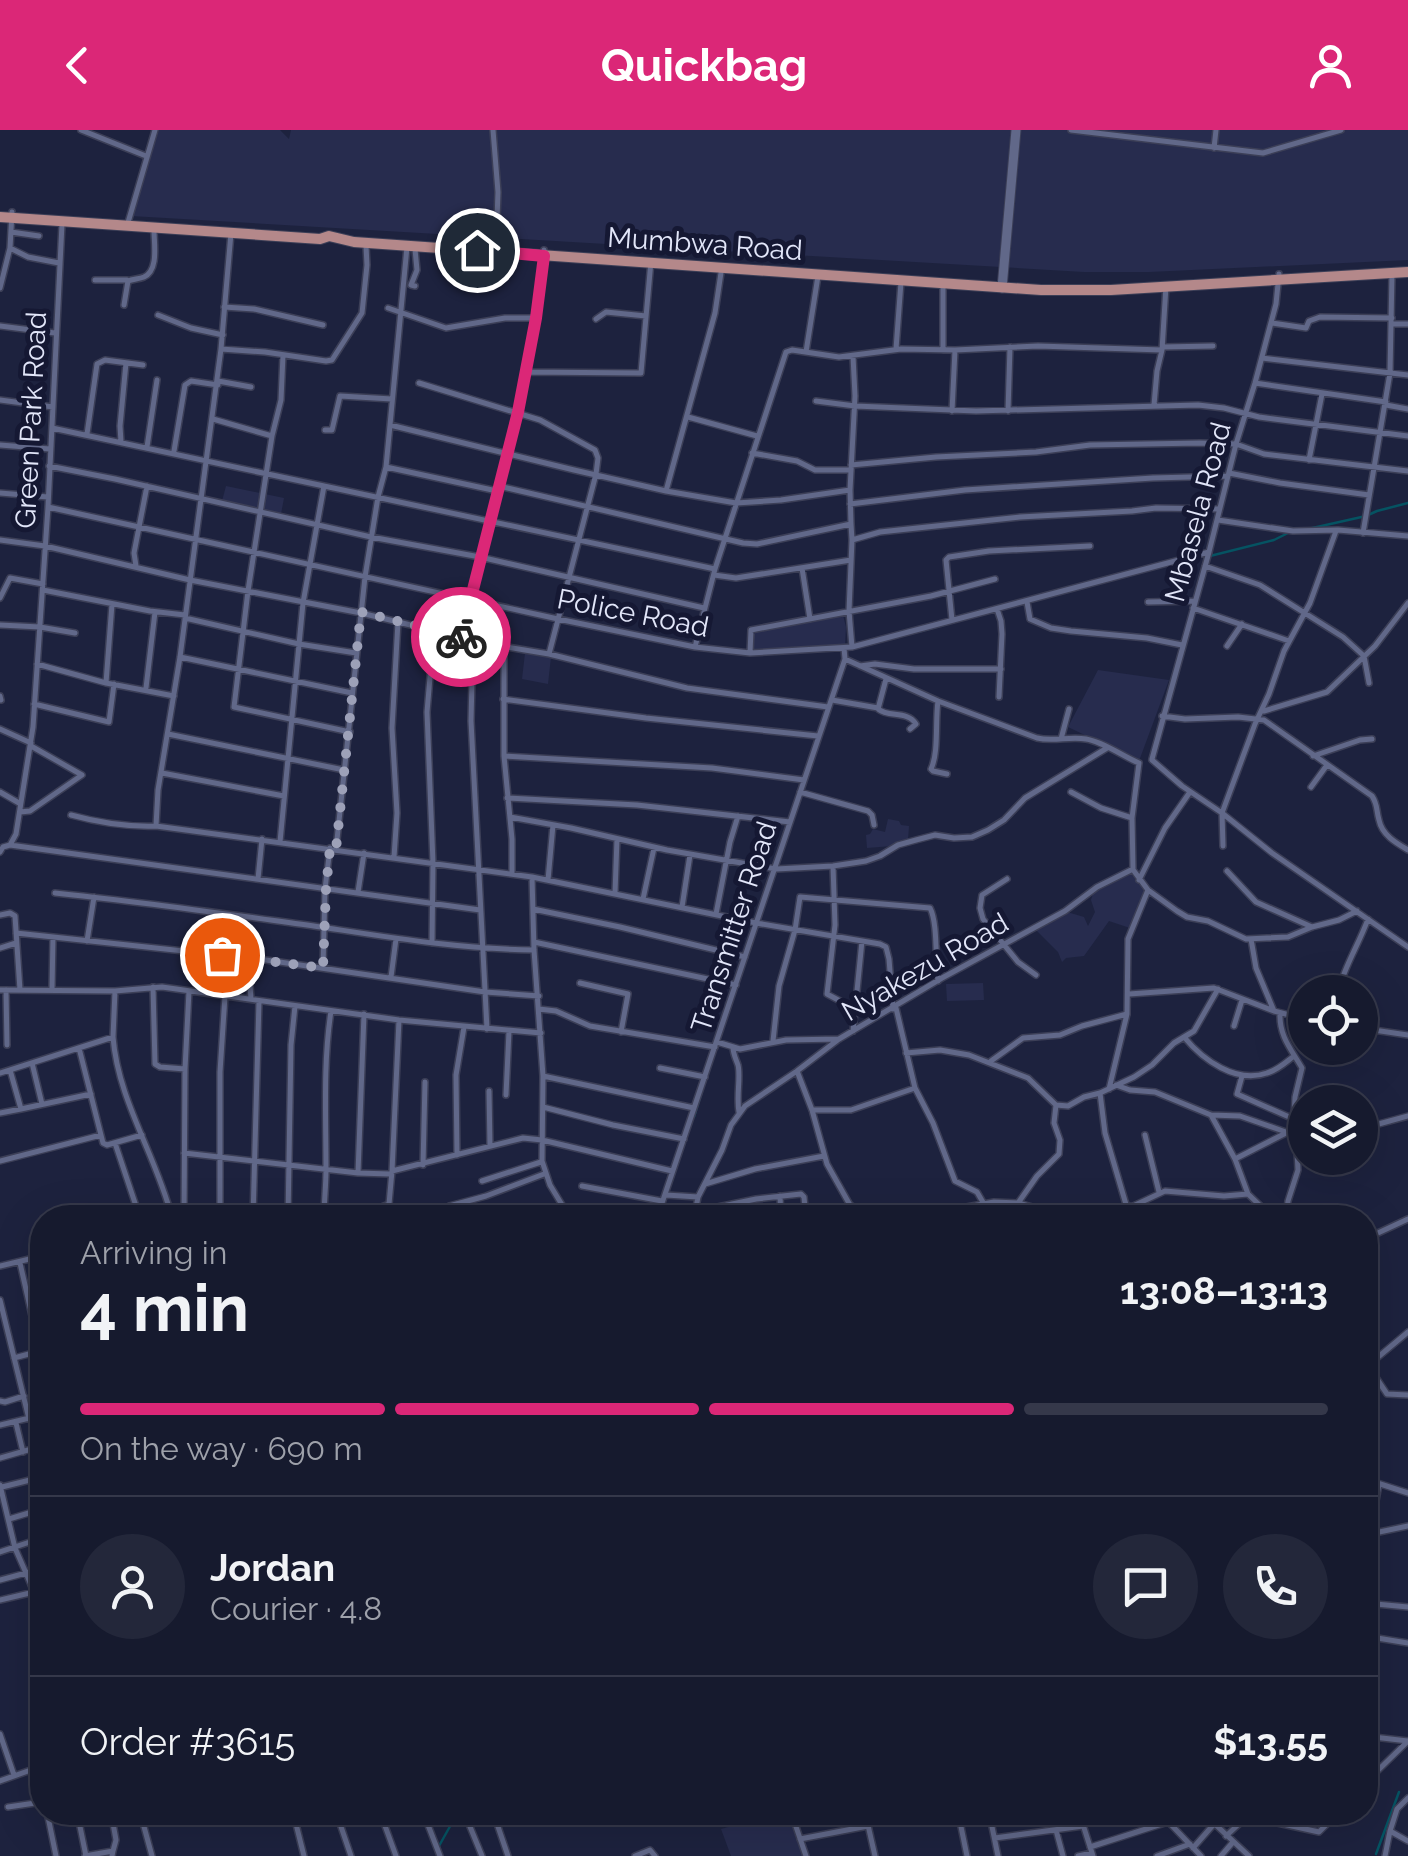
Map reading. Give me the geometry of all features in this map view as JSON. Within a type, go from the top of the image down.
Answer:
[{"type":"main road","name":"Mumbwa Road","points":[[6,215],[544,253]]},
{"type":"main road","name":"Mumbwa Road","points":[[6,215],[1076,291],[1408,270]]},
{"type":"main road","name":"Mumbwa Road","points":[[722,265],[943,282]]},
{"type":"main road","name":"Mumbwa Road","points":[[1002,286],[1408,270]]},
{"type":"street","points":[[81,130],[146,156]]},
{"type":"street","points":[[127,223],[155,130]]},
{"type":"street","points":[[492,130],[498,192],[496,247]]},
{"type":"street","points":[[1002,286],[1016,130]]},
{"type":"street","points":[[1071,130],[1263,153],[1341,130]]},
{"type":"street","points":[[1214,148],[1216,130]]},
{"type":"street","points":[[0,288],[10,248],[6,215]]},
{"type":"street","name":"Green Park Road","points":[[10,845],[16,834],[31,745],[63,221]]},
{"type":"street","points":[[95,280],[146,276],[151,271],[154,227]]},
{"type":"street","points":[[11,232],[39,236]]},
{"type":"street","points":[[156,826],[218,384],[231,233]]},
{"type":"street","points":[[221,349],[332,360],[362,313],[365,243]]},
{"type":"street","points":[[410,246],[418,270],[412,284],[415,286]]},
{"type":"street","points":[[323,968],[326,889],[350,732],[364,577],[386,466],[410,246]]},
{"type":"street","points":[[10,248],[28,257],[60,263]]},
{"type":"street","points":[[462,637],[518,412],[544,253]]},
{"type":"street","points":[[525,372],[641,373],[651,261]]},
{"type":"street","points":[[666,491],[715,313],[722,265]]},
{"type":"street","points":[[1363,533],[1390,374],[1392,273]]},
{"type":"street","points":[[806,352],[818,275]]},
{"type":"street","name":"Mbasela Road","points":[[1152,759],[1262,358],[1279,277]]},
{"type":"street","points":[[124,304],[126,283],[130,280]]},
{"type":"street","points":[[896,349],[901,281]]},
{"type":"street","points":[[943,282],[943,350]]},
{"type":"street","points":[[1154,405],[1166,286]]},
{"type":"street","points":[[224,307],[254,309],[323,325]]},
{"type":"street","points":[[388,308],[446,328],[505,318],[536,318]]},
{"type":"street","points":[[596,319],[606,312],[646,316]]},
{"type":"street","points":[[158,315],[191,328],[222,334]]},
{"type":"street","points":[[1271,323],[1306,328],[1309,321],[1320,317],[1408,324]]},
{"type":"street","points":[[0,326],[55,332]]},
{"type":"street","points":[[695,647],[736,503],[785,354],[792,350],[839,357],[896,349],[1213,346]]},
{"type":"street","points":[[1008,411],[1010,347]]},
{"type":"street","points":[[952,410],[955,350]]},
{"type":"street","points":[[284,354],[281,400],[248,591],[234,706],[350,732]]},
{"type":"street","name":"Transmitter Road","points":[[662,1205],[848,648],[853,356]]},
{"type":"street","points":[[1262,358],[1408,375]]},
{"type":"street","points":[[86,434],[97,364],[105,360],[144,364]]},
{"type":"street","points":[[121,442],[126,362]]},
{"type":"street","points":[[146,447],[157,380]]},
{"type":"street","points":[[174,452],[185,385],[191,381],[251,386]]},
{"type":"street","points":[[418,382],[518,412],[593,447],[598,458],[596,474],[549,654]]},
{"type":"street","points":[[1255,384],[1386,403],[1408,410]]},
{"type":"street","points":[[1309,460],[1322,393]]},
{"type":"street","points":[[325,430],[332,430],[340,396],[392,399]]},
{"type":"street","points":[[0,400],[53,407]]},
{"type":"street","points":[[816,401],[1008,411],[1216,406],[1246,414],[1408,436]]},
{"type":"street","points":[[687,417],[757,436]]},
{"type":"street","points":[[213,419],[272,436]]},
{"type":"street","points":[[390,425],[666,491],[736,503],[850,490]]},
{"type":"street","points":[[52,428],[490,520],[736,578],[851,560]]},
{"type":"street","points":[[752,452],[797,460],[815,470],[1090,445],[1236,444],[1254,452],[1408,471]]},
{"type":"street","points":[[0,445],[50,449]]},
{"type":"street","points":[[50,466],[704,608]]},
{"type":"street","points":[[386,466],[757,544],[851,524]]},
{"type":"street","points":[[850,504],[965,490],[1228,474],[1370,496]]},
{"type":"street","points":[[136,566],[134,553],[147,486]]},
{"type":"street","points":[[280,842],[303,603],[324,486]]},
{"type":"street","points":[[0,493],[48,498]]},
{"type":"street","name":"Police Road","points":[[48,507],[695,647],[750,654],[848,648],[1209,552]]},
{"type":"street","points":[[852,540],[880,532],[1031,516],[1156,508],[1220,510]]},
{"type":"street","points":[[1218,520],[1293,532],[1408,536]]},
{"type":"street","points":[[1223,846],[1222,814],[1336,531]]},
{"type":"street","points":[[0,540],[46,546],[190,580],[361,612],[687,688],[878,708],[883,713],[914,720],[916,724],[910,728]]},
{"type":"street","points":[[952,621],[946,560],[949,556],[1090,546]]},
{"type":"street","points":[[1206,566],[1260,585],[1342,637],[1364,656],[1369,683]]},
{"type":"street","points":[[802,567],[810,620]]},
{"type":"street","points":[[0,598],[10,578],[112,604],[356,653]]},
{"type":"street","points":[[750,654],[750,630],[995,580]]},
{"type":"street","points":[[1027,601],[1030,619],[1051,628],[1182,645]]},
{"type":"street","points":[[1148,602],[1194,605],[1289,641]]},
{"type":"street","points":[[1263,711],[1327,692],[1375,646],[1408,603]]},
{"type":"street","points":[[34,704],[110,722],[112,604]]},
{"type":"street","points":[[997,609],[1001,622],[999,698]]},
{"type":"street","points":[[146,690],[155,612]]},
{"type":"street","points":[[394,857],[397,813],[392,728],[398,622]]},
{"type":"street","points":[[1227,646],[1242,624]]},
{"type":"street","points":[[0,625],[75,633]]},
{"type":"street","points":[[432,944],[427,712],[434,632]]},
{"type":"street","points":[[473,640],[472,721],[487,1029]]},
{"type":"street","points":[[504,647],[504,756],[512,874]]},
{"type":"street","points":[[180,658],[352,693]]},
{"type":"street","points":[[845,660],[938,702],[1036,738],[1085,738],[1139,764],[1152,759],[1190,792],[1408,947]]},
{"type":"street","points":[[37,664],[174,696]]},
{"type":"street","points":[[860,666],[1001,669]]},
{"type":"street","points":[[878,708],[886,680]]},
{"type":"street","points":[[504,699],[818,736]]},
{"type":"street","points":[[938,702],[936,756],[931,769],[947,774]]},
{"type":"street","points":[[1061,739],[1069,709]]},
{"type":"street","points":[[1162,716],[1258,718],[1268,723],[1372,796],[1382,829],[1408,850]]},
{"type":"street","points":[[0,729],[82,775],[30,811],[20,812]]},
{"type":"street","points":[[168,734],[344,770]]},
{"type":"street","points":[[1313,756],[1360,740],[1372,740]]},
{"type":"street","points":[[510,817],[776,869],[833,866],[866,861],[916,840],[972,836],[988,830],[1025,798],[1107,748]]},
{"type":"street","points":[[504,756],[712,768],[804,780]]},
{"type":"street","points":[[1139,764],[1132,818],[1133,870],[1148,890],[1184,915],[1208,920],[1251,939],[1288,937],[1358,911]]},
{"type":"street","points":[[1311,787],[1327,766]]},
{"type":"street","points":[[162,773],[284,796]]},
{"type":"street","points":[[0,792],[20,804]]},
{"type":"street","points":[[800,792],[868,811],[874,825]]},
{"type":"street","points":[[1072,792],[1101,808],[1132,818]]},
{"type":"street","points":[[1139,880],[1165,828],[1190,792]]},
{"type":"street","points":[[507,798],[622,804],[790,822]]},
{"type":"street","points":[[71,815],[128,827],[156,826],[532,877],[880,944],[886,947],[889,959],[894,1008],[915,1088],[955,1180],[978,1192],[984,1204]]},
{"type":"street","points":[[716,914],[738,816]]},
{"type":"street","points":[[548,880],[553,824]]},
{"type":"street","points":[[615,893],[617,839]]},
{"type":"street","points":[[258,879],[262,840]]},
{"type":"street","points":[[0,852],[10,845],[480,910]]},
{"type":"street","points":[[644,898],[654,848]]},
{"type":"street","points":[[358,892],[364,853]]},
{"type":"street","points":[[682,906],[690,854]]},
{"type":"street","points":[[833,866],[834,937],[826,994],[855,1009]]},
{"type":"street","name":"Nyakezu Road","points":[[696,1205],[739,1112],[853,1031],[1075,905],[1097,886],[1133,870]]},
{"type":"street","points":[[1227,871],[1256,902],[1312,926]]},
{"type":"street","points":[[532,877],[543,1076],[542,1161],[544,1174],[562,1205]]},
{"type":"street","points":[[1007,880],[982,895],[983,919],[1018,962],[1036,975]]},
{"type":"street","points":[[1112,1087],[1127,1014],[1128,939],[1148,890]]},
{"type":"street","points":[[55,893],[482,950],[534,950]]},
{"type":"street","points":[[773,1041],[779,986],[796,930],[800,896],[930,908],[934,912],[938,981]]},
{"type":"street","points":[[87,941],[94,897]]},
{"type":"street","points":[[533,909],[744,957]]},
{"type":"street","points":[[0,915],[14,915],[20,990]]},
{"type":"street","points":[[1343,975],[1368,919]]},
{"type":"street","points":[[16,933],[538,996]]},
{"type":"street","points":[[52,990],[53,937]]},
{"type":"street","points":[[391,978],[396,939]]},
{"type":"street","points":[[1251,939],[1256,968],[1288,1045]]},
{"type":"street","points":[[534,942],[736,985]]},
{"type":"street","points":[[853,1031],[862,942]]},
{"type":"street","points":[[0,948],[16,943]]},
{"type":"street","points":[[248,958],[251,999]]},
{"type":"street","points":[[580,983],[628,994],[621,1032]]},
{"type":"street","points":[[153,987],[155,1064],[186,1070]]},
{"type":"street","points":[[7,1045],[3,990],[153,987],[399,1020],[541,1034]]},
{"type":"street","points":[[116,990],[112,1038],[118,1071],[167,1205]]},
{"type":"street","points":[[184,1205],[189,990]]},
{"type":"street","points":[[1128,994],[1218,990],[1288,1015]]},
{"type":"street","points":[[906,1053],[954,1051],[990,1062],[1028,1078],[1056,1105],[1068,1106],[1146,1070],[1170,1046],[1194,1031],[1218,990]]},
{"type":"street","points":[[220,1205],[220,1072],[226,995]]},
{"type":"street","points":[[253,1205],[259,1000]]},
{"type":"street","points":[[1234,1026],[1242,1000]]},
{"type":"street","points":[[288,1205],[295,1006]]},
{"type":"street","points":[[540,1010],[556,1011],[590,1026],[733,1048],[773,1041],[839,1040]]},
{"type":"street","points":[[325,1205],[325,1062],[331,1011]]},
{"type":"street","points":[[358,1173],[364,1014]]},
{"type":"street","points":[[990,1062],[1023,1038],[1065,1034],[1127,1014]]},
{"type":"street","points":[[389,1204],[399,1020]]},
{"type":"street","points":[[457,1155],[456,1075],[464,1027]]},
{"type":"street","points":[[506,1095],[509,1030]]},
{"type":"street","points":[[1378,1031],[1408,1035]]},
{"type":"street","points":[[1184,1037],[1208,1061],[1242,1076],[1267,1074],[1288,1060]]},
{"type":"street","points":[[0,1073],[112,1038]]},
{"type":"street","points":[[79,1048],[104,1144],[142,1134]]},
{"type":"street","points":[[733,1048],[738,1065],[739,1112]]},
{"type":"street","points":[[32,1062],[42,1104]]},
{"type":"street","points":[[660,1068],[705,1077]]},
{"type":"street","points":[[10,1070],[21,1109]]},
{"type":"street","points":[[797,1072],[824,1156],[850,1205]]},
{"type":"street","points":[[543,1076],[694,1108]]},
{"type":"street","points":[[1242,1076],[1237,1094],[1288,1117]]},
{"type":"street","points":[[423,1164],[425,1082]]},
{"type":"street","points":[[1112,1087],[1155,1092],[1211,1115],[1240,1116],[1288,1131]]},
{"type":"street","points":[[812,1110],[851,1110],[915,1088]]},
{"type":"street","points":[[489,1091],[490,1146]]},
{"type":"street","points":[[1100,1093],[1105,1132],[1126,1205]]},
{"type":"street","points":[[0,1114],[90,1094]]},
{"type":"street","points":[[1018,1203],[1036,1176],[1059,1154],[1060,1140],[1054,1123],[1056,1105]]},
{"type":"street","points":[[544,1106],[684,1139]]},
{"type":"street","points":[[1211,1115],[1236,1159],[1248,1194],[1259,1205]]},
{"type":"street","points":[[1378,1124],[1408,1116]]},
{"type":"street","points":[[1236,1159],[1288,1131]]},
{"type":"street","points":[[0,1161],[101,1135]]},
{"type":"street","points":[[1145,1135],[1159,1192]]},
{"type":"street","points":[[184,1153],[358,1173],[391,1172],[523,1138],[672,1172]]},
{"type":"street","points":[[115,1142],[136,1205]]},
{"type":"street","points":[[704,1184],[824,1156]]},
{"type":"street","points":[[482,1182],[542,1161]]},
{"type":"street","points":[[452,1205],[544,1174]]},
{"type":"street","points":[[1288,1205],[1295,1175]]},
{"type":"street","points":[[582,1186],[664,1198],[698,1197]]},
{"type":"street","points":[[1135,1205],[1159,1192],[1248,1194]]},
{"type":"street","points":[[739,1205],[803,1194],[804,1205]]},
{"type":"street","points":[[780,1196],[781,1205]]},
{"type":"street","points":[[981,1205],[1024,1205]]},
{"type":"street","points":[[1378,1233],[1408,1219]]},
{"type":"street","points":[[0,1266],[30,1259]]},
{"type":"street","points":[[20,1262],[30,1304]]},
{"type":"street","points":[[0,1300],[30,1418],[0,1426]]},
{"type":"street","points":[[1378,1356],[1408,1332]]},
{"type":"street","points":[[14,1358],[30,1356]]},
{"type":"street","points":[[1378,1381],[1388,1394],[1408,1395]]},
{"type":"street","points":[[0,1401],[24,1396]]},
{"type":"street","points":[[16,1423],[22,1452]]},
{"type":"street","points":[[0,1458],[30,1450]]},
{"type":"street","points":[[30,1480],[0,1486],[16,1548],[30,1582]]},
{"type":"street","points":[[1378,1489],[1379,1484],[1408,1493]]},
{"type":"street","points":[[9,1518],[30,1512]]},
{"type":"street","points":[[1378,1532],[1408,1526]]},
{"type":"street","points":[[0,1552],[30,1543]]},
{"type":"street","points":[[0,1580],[30,1572]]},
{"type":"street","points":[[0,1600],[30,1593]]},
{"type":"street","points":[[1378,1604],[1408,1606]]},
{"type":"street","points":[[1378,1638],[1408,1643]]},
{"type":"street","points":[[0,1734],[14,1776]]},
{"type":"street","points":[[1378,1738],[1408,1741]]},
{"type":"street","points":[[1378,1770],[1408,1741]]},
{"type":"street","points":[[0,1781],[30,1770]]},
{"type":"street","points":[[1384,1856],[1396,1810],[1408,1798]]},
{"type":"street","points":[[8,1807],[30,1804]]},
{"type":"street","points":[[50,1825],[56,1856]]},
{"type":"street","points":[[79,1825],[85,1856],[112,1853],[116,1840],[113,1825]]},
{"type":"street","points":[[144,1825],[152,1856]]},
{"type":"street","points":[[296,1825],[304,1856]]},
{"type":"street","points":[[340,1825],[351,1856]]},
{"type":"street","points":[[385,1825],[396,1856]]},
{"type":"street","points":[[429,1825],[440,1856]]},
{"type":"street","points":[[469,1825],[482,1856]]},
{"type":"street","points":[[497,1825],[508,1856]]},
{"type":"street","points":[[796,1825],[806,1856]]},
{"type":"street","points":[[960,1825],[966,1856]]},
{"type":"street","points":[[992,1825],[998,1856]]},
{"type":"street","points":[[995,1838],[1075,1825]]},
{"type":"street","points":[[1083,1825],[1092,1852]]},
{"type":"street","points":[[1078,1856],[1160,1825]]},
{"type":"street","points":[[1171,1825],[1201,1856]]},
{"type":"street","points":[[1157,1856],[1191,1846],[1213,1825]]},
{"type":"street","points":[[1215,1825],[1249,1856]]},
{"type":"street","points":[[1226,1836],[1238,1825]]},
{"type":"street","points":[[1286,1825],[1319,1832],[1326,1825]]},
{"type":"street","points":[[800,1838],[868,1826],[873,1856]]},
{"type":"street","points":[[1056,1830],[1063,1856]]},
{"type":"street","points":[[1390,1831],[1408,1841]]},
{"type":"street","points":[[1221,1856],[1233,1842]]},
{"type":"street","points":[[635,1856],[650,1850],[654,1856]]},
{"type":"shaded area","points":[[159,130],[280,130],[289,139],[291,130],[1408,130],[1408,260],[1084,272],[131,216]]},
{"type":"shaded area","points":[[226,486],[284,498],[281,514],[222,501]]},
{"type":"shaded area","points":[[843,615],[845,645],[751,649],[750,632]]},
{"type":"shaded area","points":[[525,653],[551,657],[548,684],[522,679]]},
{"type":"shaded area","points":[[1098,670],[1169,680],[1139,761],[1068,727]]},
{"type":"shaded area","points":[[888,819],[909,826],[908,840],[867,848],[866,835],[873,829],[885,832]]},
{"type":"shaded area","points":[[1130,873],[1145,888],[1130,928],[1109,921],[1084,956],[1062,962],[1058,952],[1035,929],[1067,912],[1084,917],[1088,926],[1095,912],[1091,900],[1094,890]]},
{"type":"shaded area","points":[[983,983],[984,1000],[947,1001],[946,984]]},
{"type":"shaded area","points":[[736,1825],[793,1825],[804,1856],[731,1856],[721,1829]]},
{"type":"waterway","points":[[1308,529],[1408,503]]},
{"type":"waterway","points":[[1210,556],[1274,540],[1290,532]]},
{"type":"waterway","points":[[921,631],[976,616]]},
{"type":"waterway","points":[[694,1117],[702,1091]]},
{"type":"waterway","points":[[671,1183],[686,1138]]},
{"type":"waterway","points":[[1376,1854],[1399,1792]]},
{"type":"waterway","points":[[439,1846],[451,1825]]},
{"type":"way so far","points":[[222,955],[323,968],[330,848],[336,849],[361,612],[461,637]]},
{"type":"route","points":[[461,637],[518,412],[544,256],[477,250]]}]
